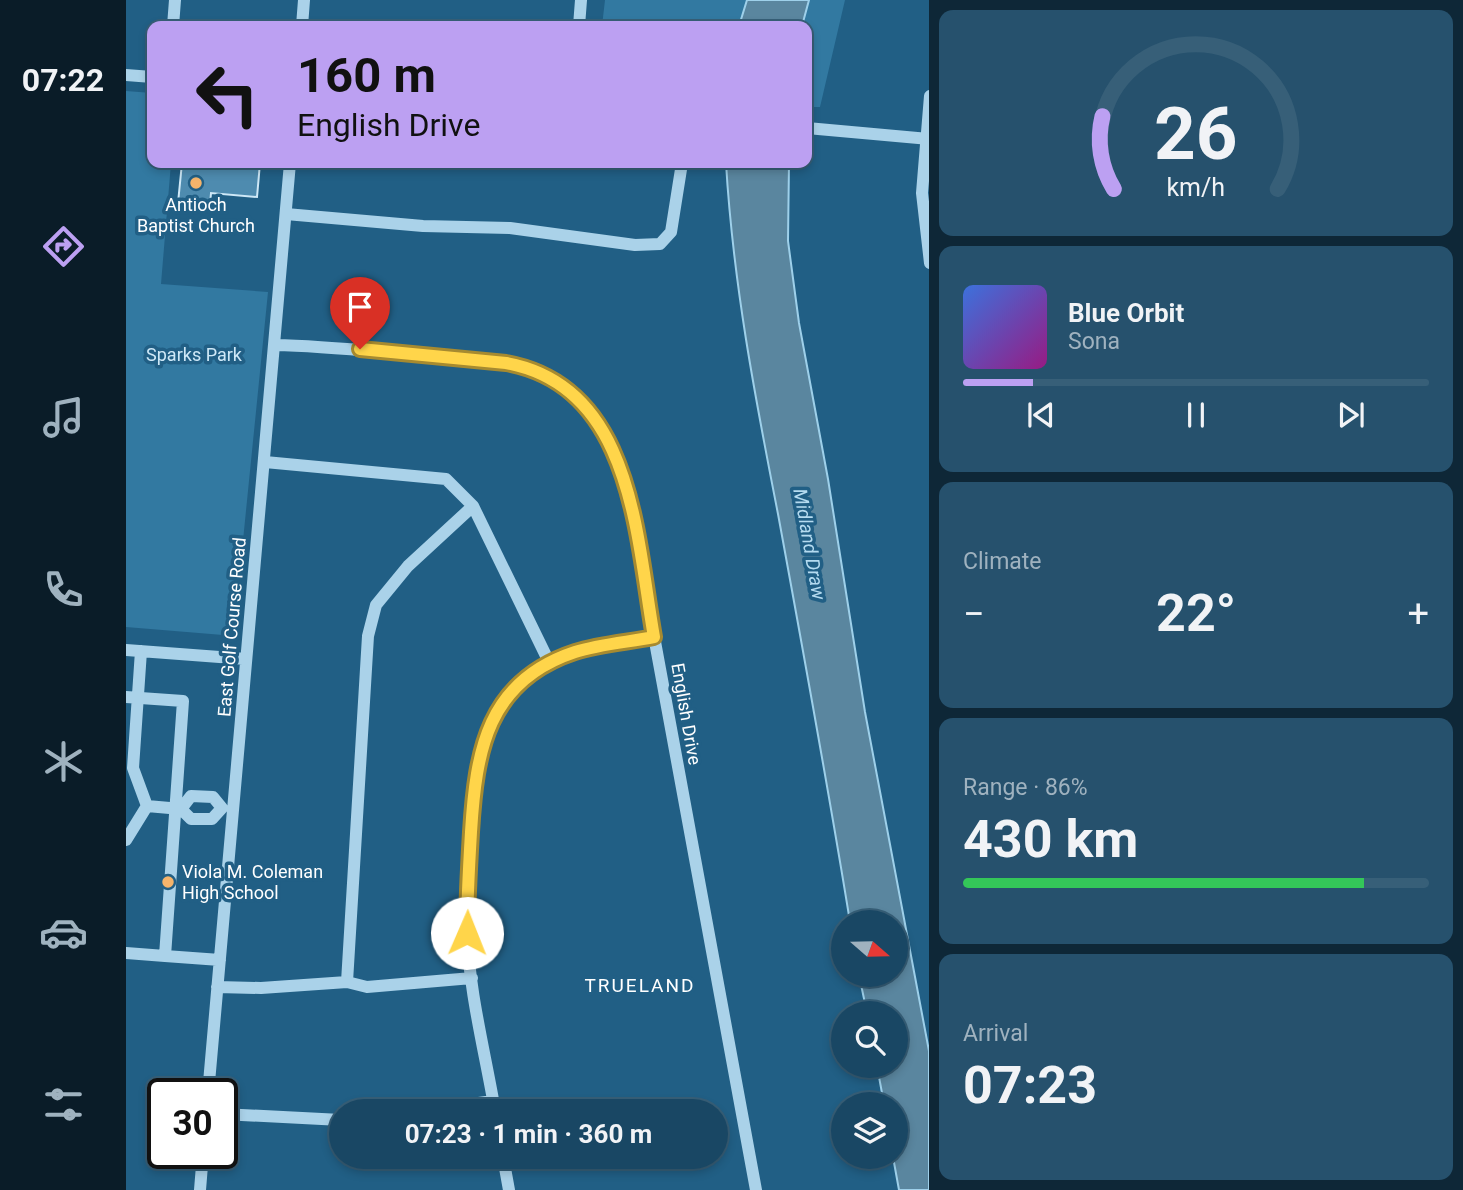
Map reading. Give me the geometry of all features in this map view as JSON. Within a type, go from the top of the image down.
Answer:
[{"type":"street","points":[[173,21],[175,0]]},
{"type":"street","points":[[302,21],[304,0]]},
{"type":"street","points":[[579,21],[581,0]]},
{"type":"street","points":[[126,75],[147,77]]},
{"type":"street","points":[[929,96],[922,193],[929,263]]},
{"type":"street","points":[[812,128],[927,139]]},
{"type":"street","name":"East Golf Course Road","points":[[209,1078],[220,960],[227,808],[246,659],[290,168]]},
{"type":"street","points":[[286,214],[423,226],[510,229],[635,245],[660,244],[671,232],[681,168]]},
{"type":"street","name":"English Drive","points":[[275,345],[506,363],[529,369],[569,391],[600,424],[619,459],[756,1190]]},
{"type":"street","points":[[265,462],[446,479],[473,506],[550,664]]},
{"type":"street","points":[[347,982],[368,636],[373,615],[376,605],[408,566],[473,506]]},
{"type":"street","points":[[493,1099],[472,978],[467,918],[479,757],[490,723],[513,690],[550,664],[575,652],[654,637]]},
{"type":"street","points":[[126,650],[246,659]]},
{"type":"street","points":[[141,651],[132,697],[133,768],[148,806]]},
{"type":"street","points":[[132,697],[183,701],[178,808],[165,956]]},
{"type":"street","points":[[148,806],[178,808],[191,819],[212,819],[227,808],[213,796],[191,796],[178,808]]},
{"type":"street","points":[[126,840],[148,806]]},
{"type":"street","points":[[126,953],[220,960]]},
{"type":"street","points":[[217,987],[261,988],[347,982],[367,987],[472,978]]},
{"type":"street","points":[[238,1115],[329,1119]]},
{"type":"street","points":[[200,1190],[202,1169]]},
{"type":"street","points":[[505,1169],[509,1190]]},
{"type":"green space","points":[[605,0],[845,0],[820,107],[812,107],[812,21],[603,21]]},
{"type":"green space","name":"Sparks Park","points":[[126,91],[147,93],[147,168],[171,168],[161,284],[268,292],[235,620],[223,635],[126,627]]},
{"type":"water","points":[[747,0],[809,0],[803,21],[741,21]]},
{"type":"water","name":"Midland Draw","points":[[726,168],[789,168],[788,241],[799,323],[828,479],[865,712],[902,910],[848,910],[761,427],[734,252]]},
{"type":"water","points":[[908,940],[929,1051],[929,1190],[899,1190],[895,1169],[908,1169],[908,1092],[882,1092],[879,1078],[908,1078],[908,1001],[864,1001],[862,987],[908,987]]},
{"type":"building","points":[[182,168],[260,168],[257,197],[211,193],[210,205],[178,203]]},
{"type":"place","name":"Antioch Baptist Church","points":[[196,183]]},
{"type":"place","name":"Viola M. Coleman High School","points":[[168,882]]},
{"type":"district","name":"TRUELAND","points":[[640,985]]},
{"type":"route","points":[[360,349],[506,363],[529,369],[555,382],[577,398],[596,418],[613,445],[628,495],[654,637],[575,652],[550,664],[513,690],[496,713],[483,740],[479,757],[469,866],[467,933]]}]
